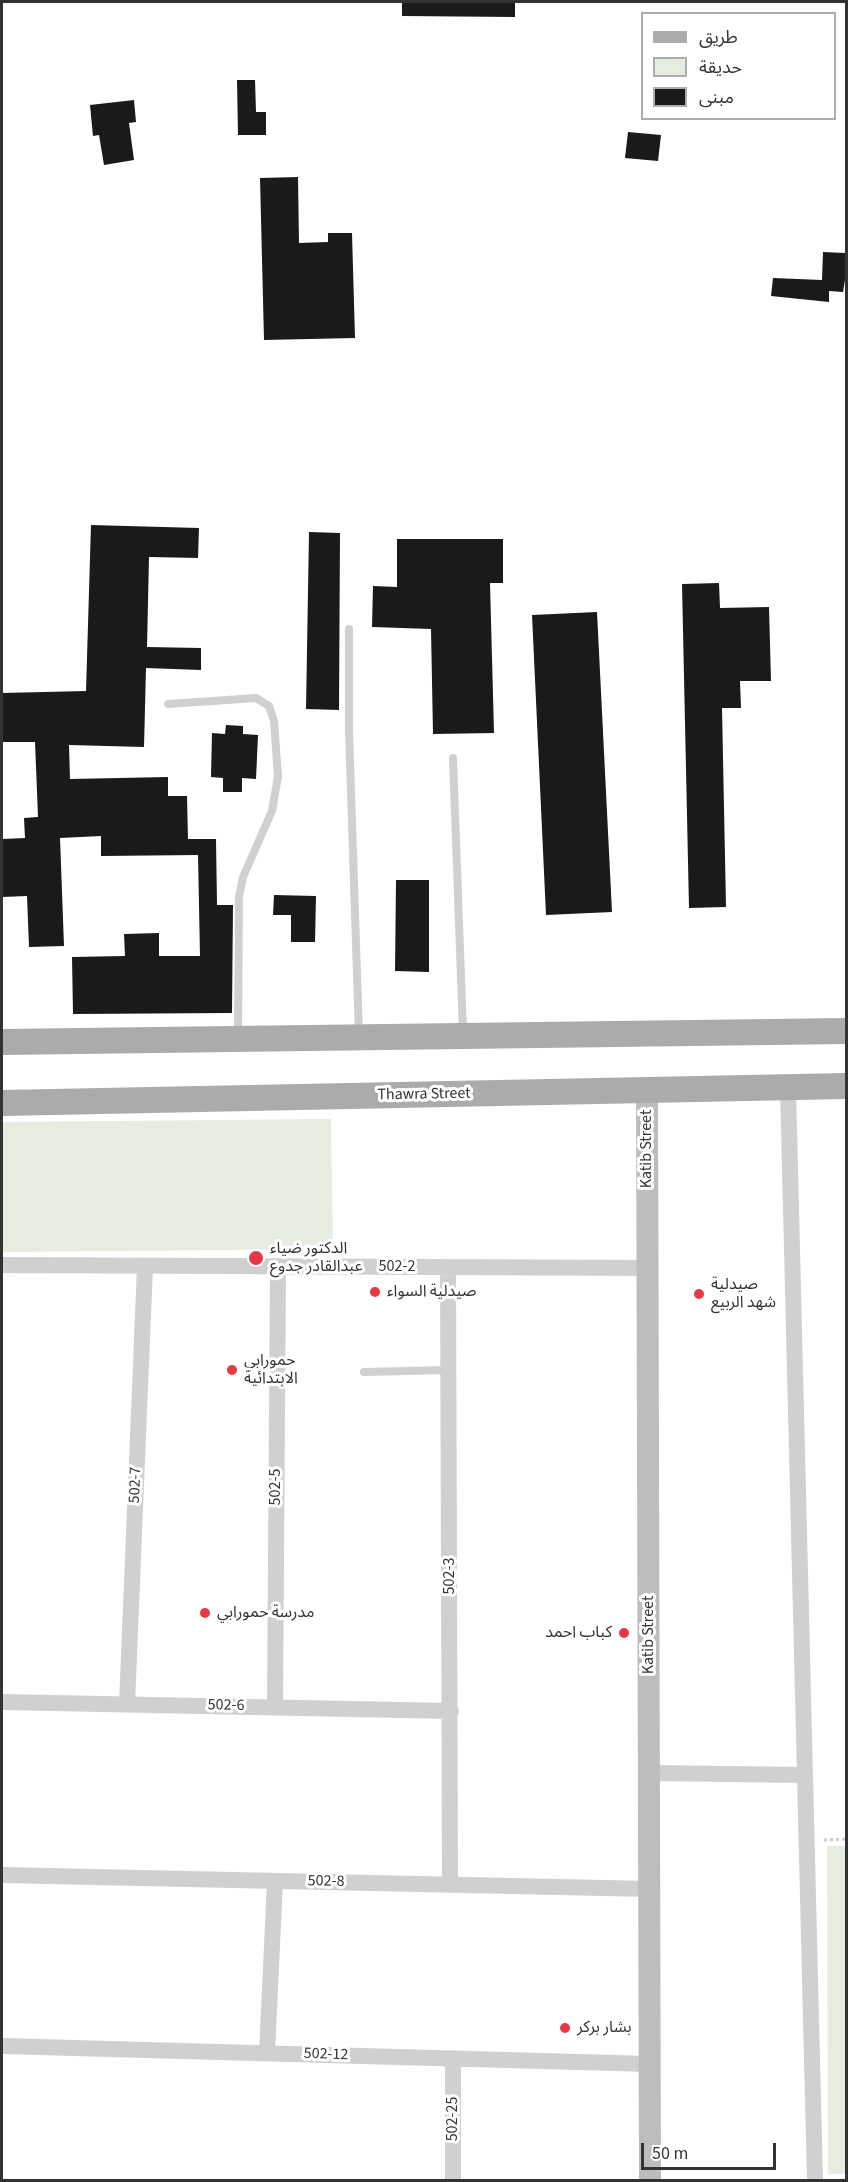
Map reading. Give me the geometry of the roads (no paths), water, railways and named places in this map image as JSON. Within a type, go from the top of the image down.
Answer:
[{"type":"main road","points":[[2,1042],[238,1041],[846,1031]]},
{"type":"main road","name":"Thawra Street","points":[[2,1103],[846,1086]]},
{"type":"street","points":[[788,1088],[815,2181]]},
{"type":"street","name":"Katib Street","points":[[647,1090],[650,2181]]},
{"type":"street","name":"502-2","points":[[2,1265],[648,1268]]},
{"type":"street","name":"502-7","points":[[127,1704],[145,1266]]},
{"type":"street","name":"502-5","points":[[275,1707],[278,1266]]},
{"type":"street","name":"502-3","points":[[448,1267],[450,1885]]},
{"type":"street","name":"502-6","points":[[2,1702],[451,1711]]},
{"type":"street","points":[[649,1773],[805,1775]]},
{"type":"street","name":"502-8","points":[[2,1875],[650,1889]]},
{"type":"street","points":[[267,2053],[275,1881]]},
{"type":"street","name":"502-12","points":[[2,2046],[650,2064]]},
{"type":"street","name":"502-25","points":[[453,2058],[453,2181]]},
{"type":"lane","points":[[349,629],[349,731],[359,1039]]},
{"type":"lane","points":[[168,704],[256,698],[269,706],[274,721],[278,776],[272,811],[243,877],[239,897],[238,1041]]},
{"type":"lane","points":[[453,758],[463,1037]]},
{"type":"lane","points":[[364,1372],[449,1370]]},
{"type":"place","name":"الدكتور ضياء عبدالقادر جدوع","points":[[256,1258]]},
{"type":"place","name":"صيدلية السواء","points":[[375,1292]]},
{"type":"place","name":"صيدلية شهد الربيع","points":[[699,1294]]},
{"type":"place","name":"حمورابي الابتدائية","points":[[232,1370]]},
{"type":"place","name":"مدرسة حمورابي","points":[[205,1613]]},
{"type":"place","name":"كباب احمد","points":[[624,1633]]},
{"type":"place","name":"بشار بركر","points":[[565,2028]]}]
